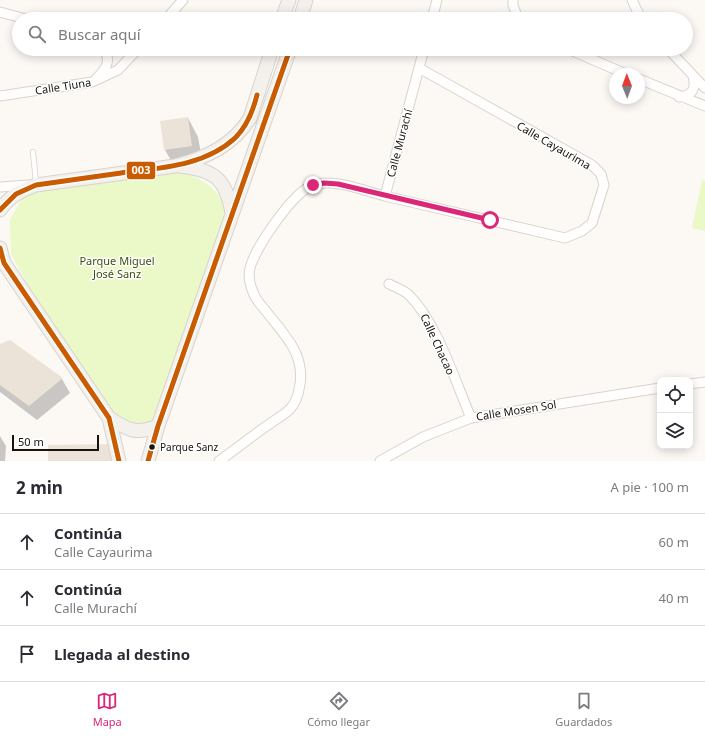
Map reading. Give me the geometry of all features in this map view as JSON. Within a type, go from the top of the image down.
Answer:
[{"type":"street","points":[[172,12],[183,0]]},
{"type":"street","points":[[285,12],[289,0]]},
{"type":"street","points":[[302,12],[306,0]]},
{"type":"street","points":[[434,12],[437,0]]},
{"type":"street","points":[[513,0],[516,12]]},
{"type":"street","points":[[632,0],[638,12]]},
{"type":"street","points":[[0,12],[12,15]]},
{"type":"street","points":[[92,82],[106,69],[108,56]]},
{"type":"street","name":"Calle Tiuna","points":[[0,96],[92,82],[118,70],[131,56]]},
{"type":"street","points":[[0,186],[36,185],[175,166],[196,160],[217,151],[244,128],[250,118],[270,56]]},
{"type":"street","points":[[148,461],[158,426],[288,56]]},
{"type":"street","name":"Calle Murachí","points":[[385,196],[422,56]]},
{"type":"street","points":[[584,56],[612,68]]},
{"type":"street","points":[[674,56],[705,88]]},
{"type":"street","name":"Calle Cayaurima","points":[[385,196],[565,238],[582,231],[592,224],[604,184],[601,174],[592,165],[419,68]]},
{"type":"street","points":[[679,97],[686,96],[691,93],[694,88],[693,76]]},
{"type":"street","points":[[645,82],[679,97],[705,106]]},
{"type":"street","points":[[175,166],[202,170],[222,182],[229,195],[233,215]]},
{"type":"street","points":[[219,461],[291,408],[300,384],[302,371],[292,345],[253,295],[250,281],[250,268],[268,235],[292,200],[305,189],[313,185],[324,183],[338,184],[385,196]]},
{"type":"street","points":[[0,210],[6,201],[16,193],[36,185]]},
{"type":"street","points":[[0,248],[2,261],[109,418],[119,461]]},
{"type":"street","name":"Calle Chacao","points":[[389,284],[406,293],[419,306],[435,335],[471,418]]},
{"type":"street","points":[[693,384],[705,382]]},
{"type":"street","name":"Calle Mosen Sol","points":[[380,461],[422,437],[445,426],[471,418],[657,388]]},
{"type":"street","points":[[109,418],[131,430],[147,431],[158,426]]},
{"type":"lane","points":[[33,152],[36,185]]},
{"type":"green space","name":"Parque Miguel José Sanz","points":[[176,171],[194,177],[208,184],[214,189],[224,203],[228,212],[155,422],[148,429],[117,420],[52,328],[11,254],[10,219],[22,199],[33,191]]},
{"type":"green space","points":[[702,180],[705,181],[705,231],[692,228]]},
{"type":"building","points":[[188,117],[192,146],[164,150],[160,121]]},
{"type":"building","points":[[10,340],[63,378],[29,406],[0,385],[0,344]]},
{"type":"building","points":[[112,444],[112,461],[48,461],[48,445]]},
{"type":"transit line","name":"003","points":[[148,461],[158,426],[288,56]]},
{"type":"transit line","name":"003","points":[[0,210],[16,194],[36,185],[166,167],[210,155],[235,138],[243,128],[254,107],[257,95]]},
{"type":"transit line","name":"003","points":[[0,248],[4,263],[109,418],[119,461]]},
{"type":"place","name":"Parque Sanz","points":[[152,447]]},
{"type":"route","points":[[313,185],[324,183],[338,184],[490,220]]}]
